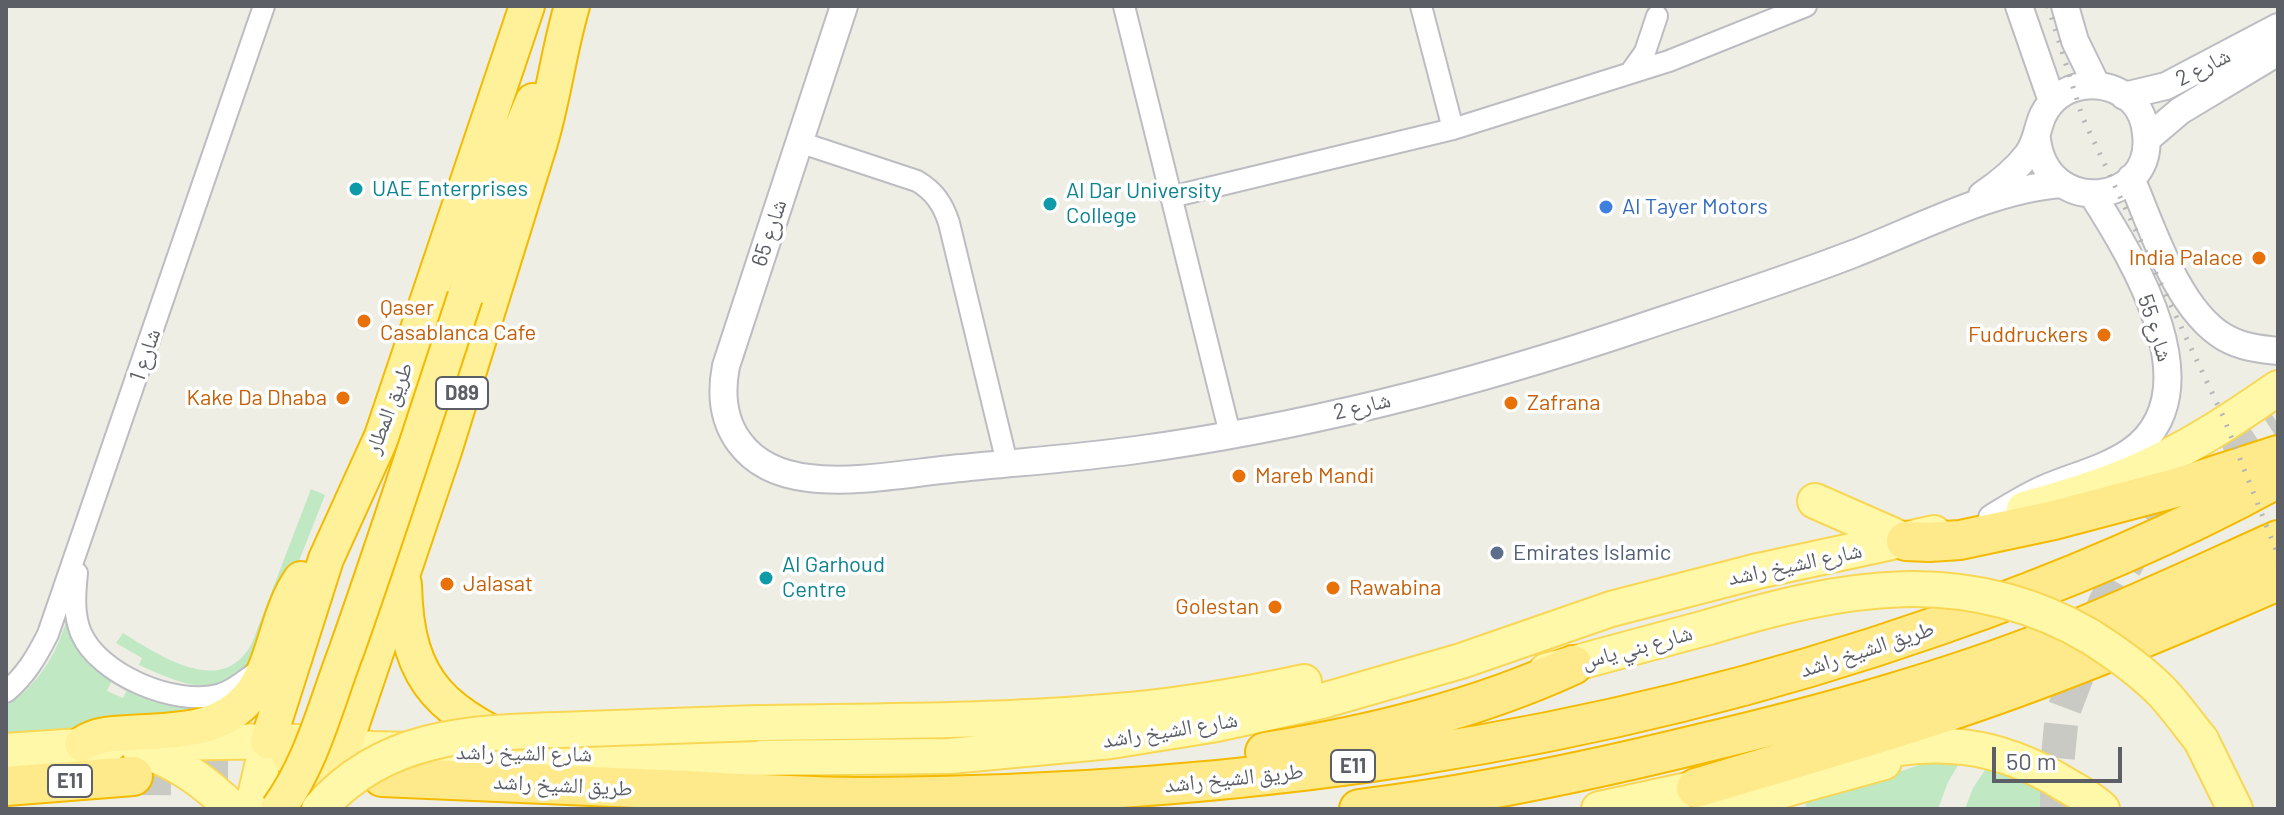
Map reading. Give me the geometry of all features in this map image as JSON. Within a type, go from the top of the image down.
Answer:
[{"type":"highway","points":[[500,6],[514,46]]},
{"type":"highway","name":"طريق المطار","points":[[276,741],[326,559],[382,436],[527,6]]},
{"type":"highway","name":"D89","points":[[344,747],[444,451],[546,123],[572,6]]},
{"type":"highway","points":[[278,809],[300,773],[312,744],[362,605],[521,127],[533,100],[557,65]]},
{"type":"highway","points":[[444,451],[477,429]]},
{"type":"highway","points":[[286,809],[276,741],[360,524],[382,436]]},
{"type":"highway","points":[[1906,541],[1960,540],[2054,520],[2179,487],[2278,455]]},
{"type":"highway","name":"طريق الشيخ راشد","points":[[382,777],[865,797],[1151,786],[1342,767],[1473,748],[1588,725],[1770,680],[1935,627],[2095,567],[2196,522],[2278,478]]},
{"type":"highway","name":"E11","points":[[1359,809],[1453,797],[1550,779],[1859,704],[2061,635],[2278,540]]},
{"type":"highway","points":[[82,744],[102,735],[198,728],[228,716],[250,695],[265,666],[292,592],[301,578],[326,559]]},
{"type":"highway","points":[[403,569],[411,642],[425,677],[466,720],[534,753]]},
{"type":"highway","points":[[1706,798],[2028,683],[2148,637],[2278,581]]},
{"type":"highway","points":[[1151,786],[1201,764],[1343,738],[1443,713],[1513,690],[1573,665]]},
{"type":"highway","points":[[276,741],[296,764],[312,768],[327,764],[344,747]]},
{"type":"highway","name":"E11","points":[[6,786],[127,760]]},
{"type":"main road","name":"شارع الشيخ راشد","points":[[344,747],[750,758],[950,756],[1111,741],[1270,713],[1426,672],[1611,609],[1699,585],[1906,541],[2088,491],[2155,464],[2218,429],[2278,388]]},
{"type":"main road","points":[[1815,501],[1906,541]]},
{"type":"main road","name":"شارع بني ياس","points":[[950,756],[994,762],[1038,762],[1219,742],[1342,720],[1573,665],[1773,608],[1832,595],[1891,588],[1950,591],[2010,601],[2066,623],[2117,653],[2162,692],[2201,740],[2235,809]]},
{"type":"main road","points":[[319,809],[348,781],[374,764],[402,750],[462,734],[1030,717],[1122,711],[1260,691],[1335,676],[1451,646],[1539,633]]},
{"type":"main road","points":[[127,760],[276,741]]},
{"type":"main road","name":"طريق المطار","points":[[252,809],[276,741]]},
{"type":"main road","points":[[6,751],[82,744],[127,760],[179,766],[226,804]]},
{"type":"main road","points":[[1706,798],[1725,789],[1905,746],[1945,744],[1988,750],[2022,760],[2102,809]]},
{"type":"main road","name":"D89","points":[[327,809],[344,747]]},
{"type":"main road","points":[[1599,809],[1706,798],[1799,797],[1904,756],[1965,747]]},
{"type":"street","name":"شارع 1","points":[[6,692],[27,670],[42,646],[264,6]]},
{"type":"street","name":"شارع 65","points":[[751,455],[730,429],[723,409],[722,387],[726,366],[844,6]]},
{"type":"street","points":[[1124,6],[1230,434]]},
{"type":"street","points":[[1421,6],[1453,129]]},
{"type":"street","points":[[1171,197],[1453,129],[1669,61],[1806,6]]},
{"type":"street","points":[[2019,6],[2052,101]]},
{"type":"street","points":[[2065,6],[2079,50],[2096,84]]},
{"type":"street","points":[[1630,73],[1645,52],[1655,11]]},
{"type":"street","points":[[1655,11],[1669,61]]},
{"type":"street","name":"شارع 2","points":[[2124,96],[2166,86],[2278,27]]},
{"type":"street","name":"شارع 2","points":[[2147,139],[2180,111],[2278,52]]},
{"type":"street","points":[[2096,84],[2124,96],[2140,111],[2147,139],[2140,167],[2131,178],[2106,193],[2092,194],[2075,192],[2060,184],[2043,164],[2037,139],[2044,112],[2052,101],[2072,88],[2096,84]]},
{"type":"street","name":"شارع 2","points":[[1952,214],[2010,175],[2037,139]]},
{"type":"street","points":[[799,142],[917,181],[941,203],[949,223],[1007,463]]},
{"type":"street","name":"شارع 55","points":[[2131,178],[2184,294],[2201,319],[2225,337],[2251,348],[2278,351]]},
{"type":"street","name":"شارع 2","points":[[751,455],[779,471],[811,478],[863,477],[1134,451],[1230,434],[1388,400],[1557,355],[1823,265],[2020,190],[2060,184]]},
{"type":"street","name":"شارع 55","points":[[1992,518],[2045,489],[2113,462],[2133,450],[2150,434],[2162,413],[2169,391],[2169,370],[2163,339],[2149,302],[2116,231],[2092,194]]},
{"type":"street","points":[[81,540],[76,614],[81,633],[105,665],[157,689],[194,697],[218,695],[232,689],[265,666]]},
{"type":"green space","points":[[311,489],[325,495],[260,660],[245,673],[216,685],[187,683],[139,665],[142,658],[116,643],[123,633],[172,661],[208,671],[225,668],[240,660],[252,643]]},
{"type":"green space","points":[[67,618],[83,654],[95,668],[112,680],[107,691],[123,698],[128,688],[218,705],[175,722],[6,733],[6,706],[28,688],[45,668]]},
{"type":"green space","points":[[1928,762],[1960,762],[1938,809],[1808,809],[1805,804],[1812,798],[1837,793]]},
{"type":"green space","points":[[1987,767],[2017,777],[2076,809],[1965,809],[1973,788]]},
{"type":"tunnel","points":[[2057,809],[2062,715],[2105,603],[2133,552],[2202,474],[2278,424]]},
{"type":"tunnel","points":[[133,776],[331,777]]},
{"type":"railway","points":[[2048,6],[2082,116],[2223,416],[2278,555]]},
{"type":"place","name":"UAE Enterprises","points":[[356,189]]},
{"type":"place","name":"Al Dar University College","points":[[1050,204]]},
{"type":"place","name":"Al Tayer Motors","points":[[1606,207]]},
{"type":"place","name":"India Palace","points":[[2259,258]]},
{"type":"place","name":"Qaser Casablanca Cafe","points":[[364,321]]},
{"type":"place","name":"Fuddruckers","points":[[2104,335]]},
{"type":"place","name":"Kake Da Dhaba","points":[[343,398]]},
{"type":"place","name":"Zafrana","points":[[1511,403]]},
{"type":"place","name":"Mareb Mandi","points":[[1239,476]]},
{"type":"place","name":"Emirates Islamic","points":[[1497,553]]},
{"type":"place","name":"Al Garhoud Centre","points":[[766,578]]},
{"type":"place","name":"Jalasat","points":[[447,584]]},
{"type":"place","name":"Rawabina","points":[[1333,588]]},
{"type":"place","name":"Golestan","points":[[1275,607]]}]
